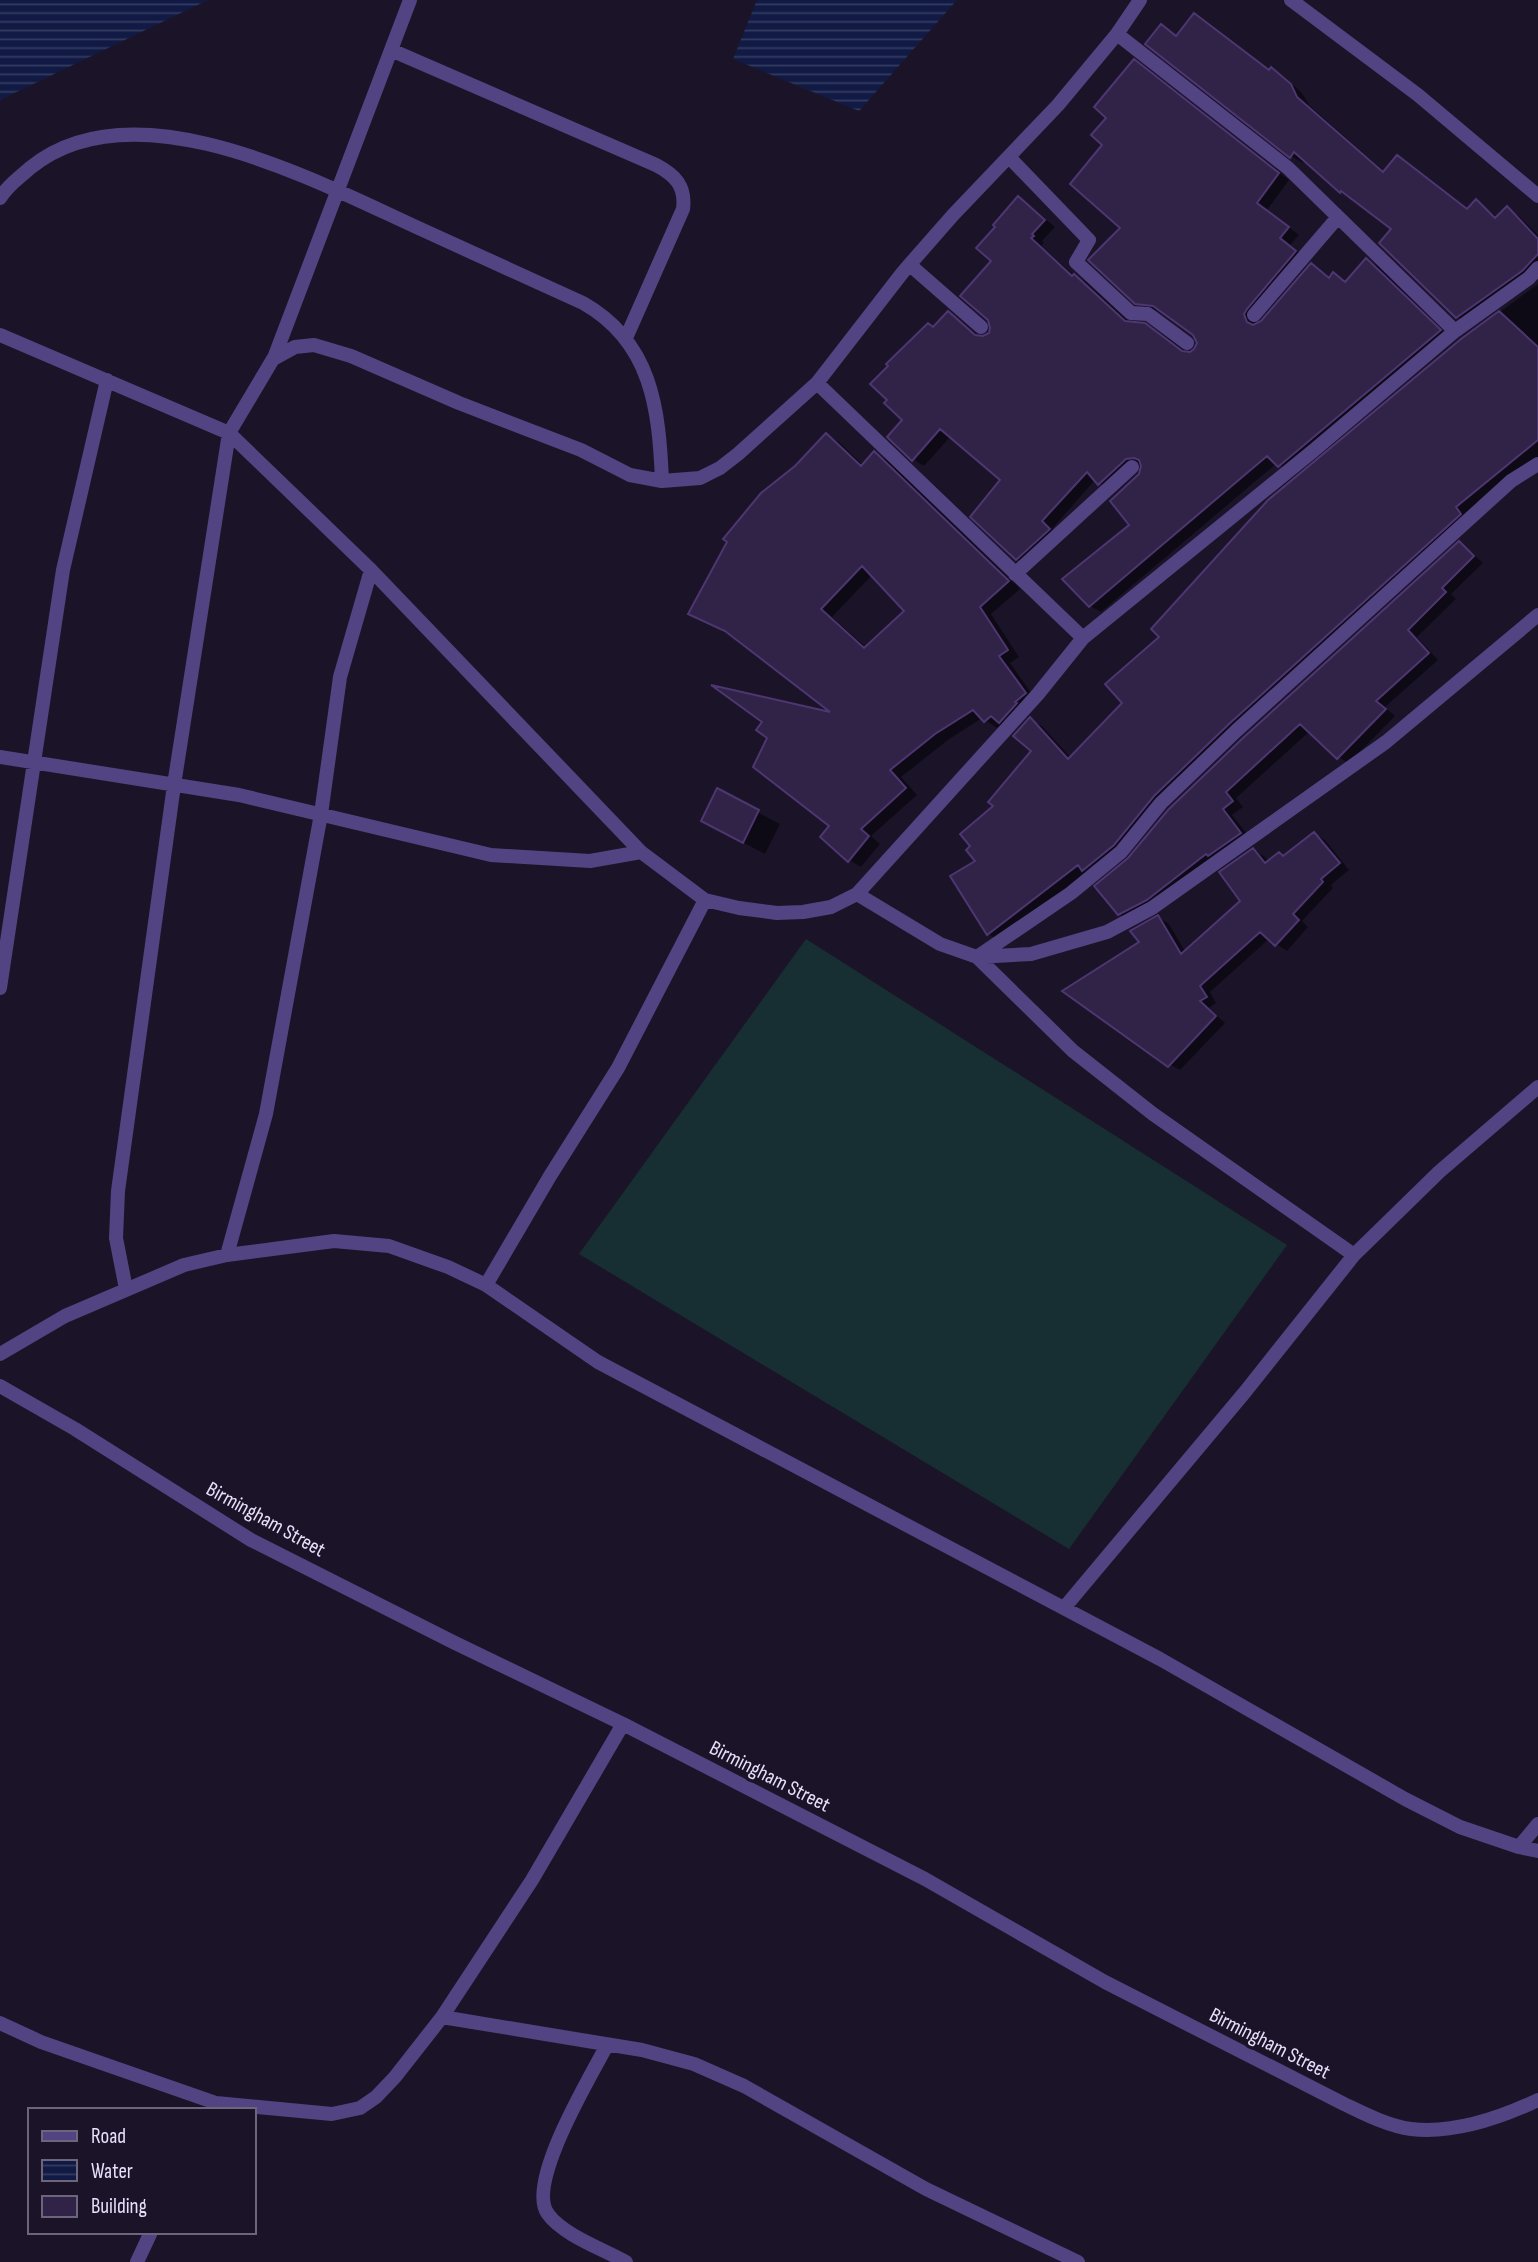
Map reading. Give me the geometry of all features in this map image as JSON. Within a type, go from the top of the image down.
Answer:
[{"type":"street","points":[[126,1289],[116,1238],[118,1191],[174,785],[229,433],[273,359],[410,0]]},
{"type":"street","points":[[273,359],[295,346],[314,345],[351,356],[459,403],[581,450],[631,475],[662,481],[700,478],[720,468],[738,454],[817,383],[910,265],[1058,105],[1117,34],[1140,0]]},
{"type":"street","points":[[1291,0],[1418,95],[1538,196]]},
{"type":"street","points":[[1117,34],[1288,168],[1455,331]]},
{"type":"street","points":[[391,50],[656,164],[673,174],[683,190],[683,209],[626,338]]},
{"type":"street","points":[[0,198],[7,187],[40,160],[60,149],[88,139],[122,134],[158,136],[206,144],[271,162],[337,190],[583,303],[614,324],[636,352],[660,425],[662,481]]},
{"type":"street","points":[[1009,156],[1089,240],[1076,262],[1131,313],[1148,314],[1187,343]]},
{"type":"street","points":[[1254,315],[1338,217]]},
{"type":"street","points":[[910,265],[981,327]]},
{"type":"street","points":[[0,335],[229,433],[371,570],[641,852],[705,900],[752,910],[803,912],[831,907],[857,894],[1038,695],[1083,638],[1313,451],[1455,331],[1529,278],[1538,268]]},
{"type":"street","points":[[0,988],[63,570],[107,380]]},
{"type":"street","points":[[817,383],[1083,638]]},
{"type":"street","points":[[977,957],[1071,893],[1121,852],[1161,803],[1236,731],[1501,490],[1538,464]]},
{"type":"street","points":[[1015,573],[1132,467]]},
{"type":"street","points":[[228,1255],[266,1114],[321,814],[340,677],[371,570]]},
{"type":"street","points":[[857,894],[940,944],[977,957],[1031,954],[1107,932],[1152,908],[1386,742],[1538,615]]},
{"type":"street","points":[[0,757],[239,795],[491,855],[590,861],[641,852]]},
{"type":"street","points":[[486,1285],[618,1068],[705,900]]},
{"type":"street","points":[[977,957],[1073,1051],[1143,1107],[1354,1255]]},
{"type":"street","points":[[1064,1608],[1245,1392],[1354,1255],[1440,1172],[1538,1087]]},
{"type":"street","points":[[0,1354],[65,1316],[184,1265],[228,1255],[334,1241],[388,1245],[448,1267],[486,1285],[598,1362],[1160,1659],[1405,1799],[1460,1827],[1538,1851]]},
{"type":"street","name":"Birmingham Street","points":[[0,1386],[75,1429],[251,1540],[623,1724],[925,1879],[1105,1982],[1344,2104],[1382,2121],[1410,2129],[1442,2129],[1511,2113],[1538,2100]]},
{"type":"street","points":[[256,2109],[331,2114],[360,2108],[376,2097],[442,2017],[532,1880],[623,1724]]},
{"type":"street","points":[[1519,1847],[1538,1824]]},
{"type":"street","points":[[442,2017],[642,2050],[694,2064],[744,2086],[926,2189],[1078,2262]]},
{"type":"street","points":[[0,2024],[41,2042],[214,2106],[243,2108]]},
{"type":"street","points":[[607,2045],[564,2127],[548,2166],[542,2188],[542,2204],[546,2213],[561,2228],[626,2262]]},
{"type":"street","points":[[136,2262],[150,2234]]},
{"type":"green space","points":[[806,939],[1287,1245],[1069,1549],[579,1254]]},
{"type":"water","points":[[0,0],[208,0],[0,100]]},
{"type":"water","points":[[757,0],[957,0],[859,111],[733,59]]},
{"type":"building","points":[[1194,13],[1269,70],[1271,67],[1291,84],[1297,97],[1383,172],[1397,155],[1467,209],[1476,199],[1495,218],[1507,206],[1538,239],[1538,254],[1522,271],[1456,318],[1379,243],[1391,229],[1341,191],[1340,193],[1294,152],[1290,158],[1145,44],[1161,24],[1176,36]]},
{"type":"building","points":[[1134,59],[1279,173],[1257,203],[1289,227],[1280,238],[1296,251],[1247,309],[1244,314],[1247,322],[1253,325],[1261,321],[1311,263],[1329,278],[1333,272],[1345,282],[1366,258],[1441,330],[1278,467],[1267,456],[1089,607],[1062,579],[1129,525],[1110,501],[1139,474],[1139,460],[1126,459],[1098,485],[1087,472],[1042,521],[1050,529],[1016,560],[970,517],[1000,480],[940,429],[912,461],[887,437],[902,420],[884,403],[887,400],[870,384],[888,366],[886,364],[928,323],[933,327],[948,311],[975,335],[983,336],[989,333],[988,320],[960,296],[991,261],[976,248],[1018,196],[1045,220],[1031,238],[1072,276],[1074,274],[1125,321],[1145,323],[1182,351],[1190,352],[1194,349],[1197,343],[1193,335],[1153,306],[1135,304],[1088,260],[1120,228],[1070,184],[1102,145],[1091,135],[1106,118],[1094,107]]},
{"type":"building","points":[[1499,311],[1538,347],[1538,440],[1456,507],[1461,514],[1229,724],[1154,796],[1114,845],[1082,871],[1078,865],[987,935],[950,876],[975,861],[966,850],[970,846],[960,834],[993,806],[988,802],[1031,751],[1013,736],[1030,717],[1068,759],[1122,703],[1105,684],[1159,637],[1151,629],[1268,500],[1461,339]]},
{"type":"building","points":[[826,433],[861,466],[874,451],[1009,581],[980,607],[1008,650],[999,656],[1026,693],[1015,702],[1017,703],[999,723],[991,716],[984,722],[973,710],[935,734],[890,770],[906,788],[861,829],[869,836],[848,862],[820,837],[829,826],[753,767],[767,738],[756,730],[762,722],[711,685],[830,712],[725,631],[688,614],[727,542],[723,539],[761,493],[795,466]],"holes":[[[862,566],[904,611],[864,648],[821,609]]]},
{"type":"building","points":[[1459,541],[1474,556],[1442,588],[1446,592],[1408,630],[1429,653],[1376,701],[1386,709],[1337,759],[1300,724],[1226,792],[1233,801],[1223,809],[1241,833],[1208,856],[1206,854],[1147,900],[1118,915],[1094,886],[1128,858],[1168,810],[1243,738]]},
{"type":"building","points":[[717,788],[759,810],[743,843],[701,821]]},
{"type":"building","points":[[1314,832],[1340,863],[1321,879],[1323,882],[1293,914],[1299,920],[1275,946],[1260,932],[1200,986],[1207,997],[1200,1001],[1216,1016],[1168,1067],[1062,991],[1139,942],[1130,931],[1158,915],[1181,954],[1240,901],[1219,872],[1253,848],[1265,863],[1279,852],[1283,856]]}]
